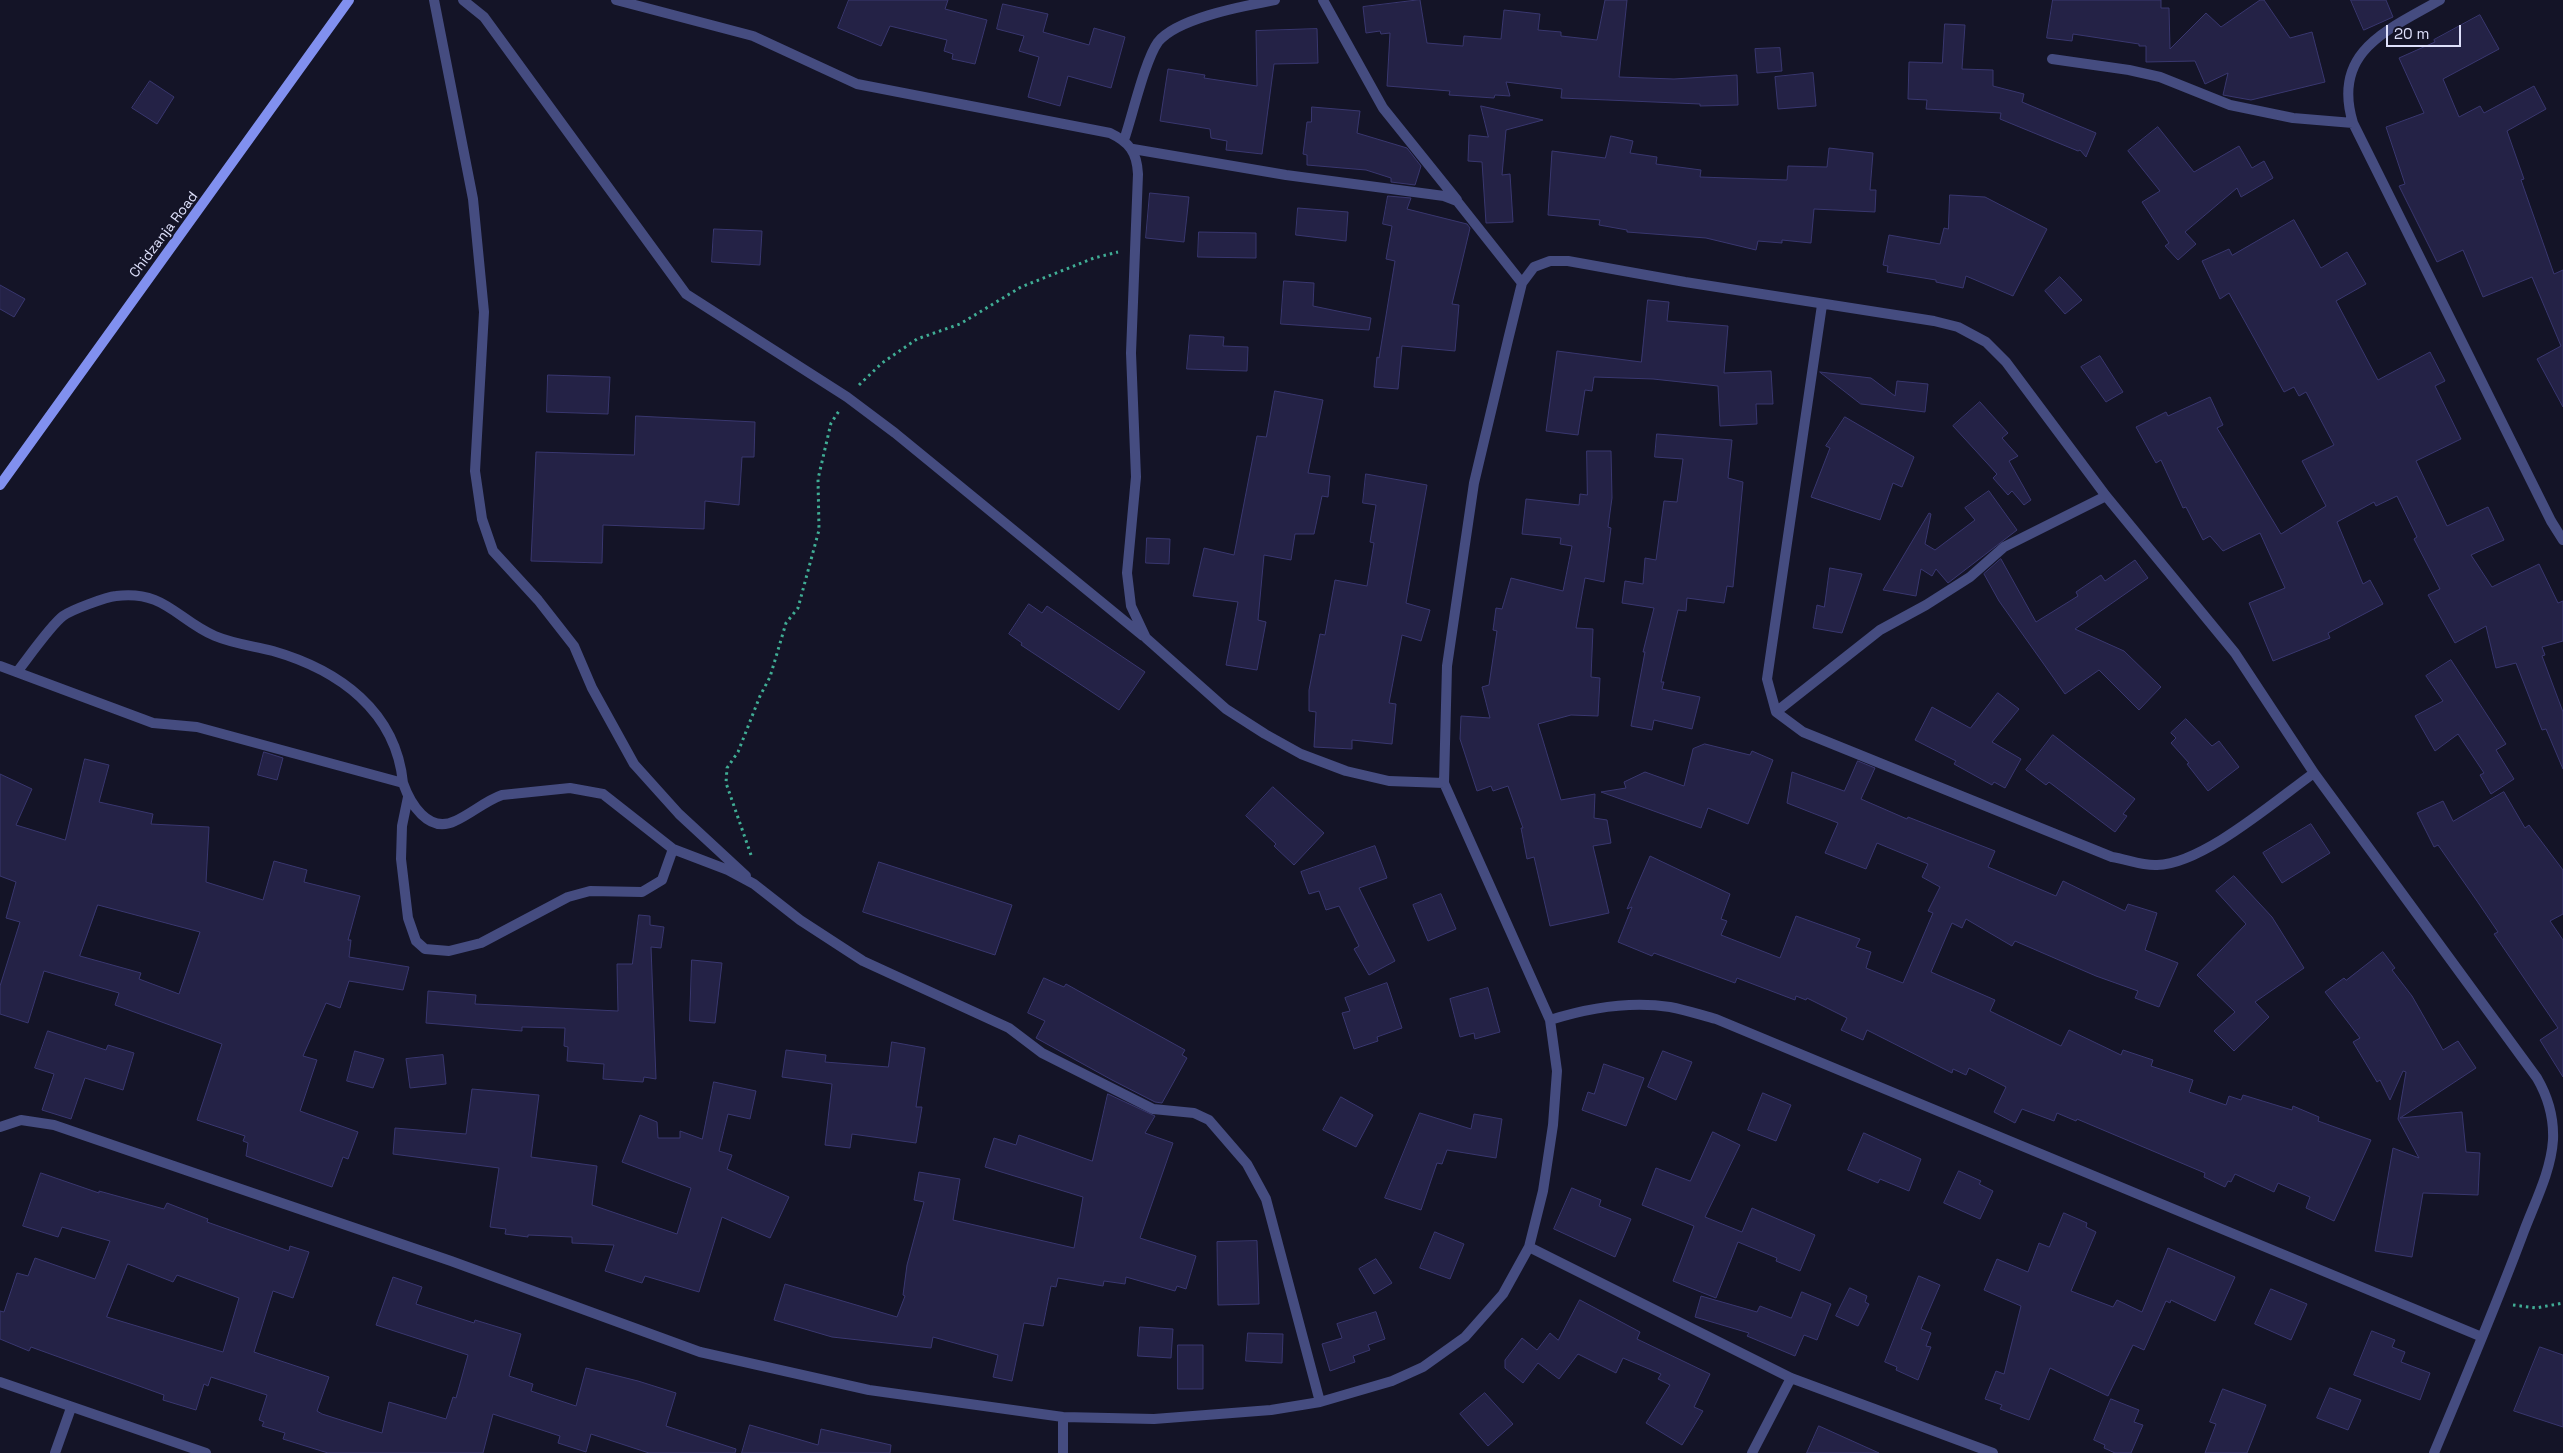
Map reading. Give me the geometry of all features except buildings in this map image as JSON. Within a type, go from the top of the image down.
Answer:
[{"type":"street","name":"Chidzanja Road","points":[[0,485],[349,0]]},
{"type":"street","points":[[434,0],[473,199],[484,312],[475,471],[482,519],[493,551],[538,600],[574,646],[592,688],[634,764],[679,814],[754,884],[800,920],[863,960],[1009,1028],[1042,1052],[1152,1109],[1194,1113],[1209,1120],[1247,1164],[1266,1200],[1320,1402]]},
{"type":"street","points":[[463,0],[484,17],[686,294],[847,396],[1146,638],[1226,709],[1301,754],[1346,771],[1389,781],[1444,783]]},
{"type":"street","points":[[616,0],[753,36],[858,84],[1110,134],[1124,140],[1133,149],[1138,160],[1133,249],[1131,353],[1136,477],[1126,573],[1131,606],[1146,638]]},
{"type":"street","points":[[1124,140],[1149,61],[1157,44],[1168,32],[1183,24],[1240,7],[1275,0]]},
{"type":"street","points":[[1323,0],[1382,108],[1522,283]]},
{"type":"street","points":[[2440,0],[2376,37],[2363,51],[2353,70],[2348,90],[2349,108],[2353,124],[2551,521],[2563,540]]},
{"type":"street","points":[[2052,59],[2129,70],[2160,77],[2230,105],[2284,117],[2353,124]]},
{"type":"street","points":[[1133,149],[1286,176],[1430,193],[1457,201]]},
{"type":"street","points":[[0,1127],[21,1120],[54,1125],[388,1239],[700,1352],[869,1390],[1063,1417],[1154,1419],[1271,1410],[1320,1402],[1383,1383],[1423,1367],[1465,1337],[1503,1294],[1529,1247],[1543,1191],[1553,1125],[1557,1071],[1550,1020],[1444,783],[1447,666],[1474,483],[1522,283],[1534,268],[1550,261],[1568,261],[1934,321],[1958,327],[1986,342],[2006,362],[2106,496],[2235,653],[2314,773],[2531,1070],[2546,1094],[2551,1116],[2553,1141],[2547,1170],[2497,1303],[2434,1453]]},
{"type":"street","points":[[1822,304],[1768,679],[1776,712],[1803,732],[2112,857],[2157,865],[2192,856],[2221,839],[2314,773]]},
{"type":"street","points":[[1776,712],[1880,630],[1926,605],[1970,577],[2004,547],[2106,496]]},
{"type":"street","points":[[17,672],[63,616],[114,596],[136,595],[158,600],[214,636],[275,652],[350,687],[371,706],[384,726],[399,756],[403,783],[408,796],[418,812],[430,821],[441,824],[453,822],[502,795],[570,788],[586,789],[604,794],[672,848],[728,870],[754,884]]},
{"type":"street","points":[[0,666],[153,723],[197,727],[403,783]]},
{"type":"street","points":[[408,796],[402,826],[401,859],[408,918],[416,941],[425,949],[449,951],[481,944],[568,897],[590,891],[642,892],[662,880],[672,848]]},
{"type":"street","points":[[1550,1020],[1590,1010],[1630,1006],[1670,1007],[1716,1019],[2482,1337]]},
{"type":"street","points":[[1529,1247],[1791,1378],[1993,1453]]},
{"type":"street","points":[[1752,1453],[1791,1378]]},
{"type":"street","points":[[0,1382],[206,1453]]},
{"type":"street","points":[[55,1453],[71,1408]]},
{"type":"street","points":[[1063,1417],[1063,1453]]},
{"type":"path","points":[[754,884],[754,862],[726,783],[727,768],[738,752],[760,696],[770,677],[786,622],[798,608],[819,530],[818,479],[831,423],[847,396],[882,363],[917,340],[960,324],[1021,287],[1094,258],[1133,249]]},
{"type":"path","points":[[2497,1303],[2536,1308],[2563,1304]]}]
